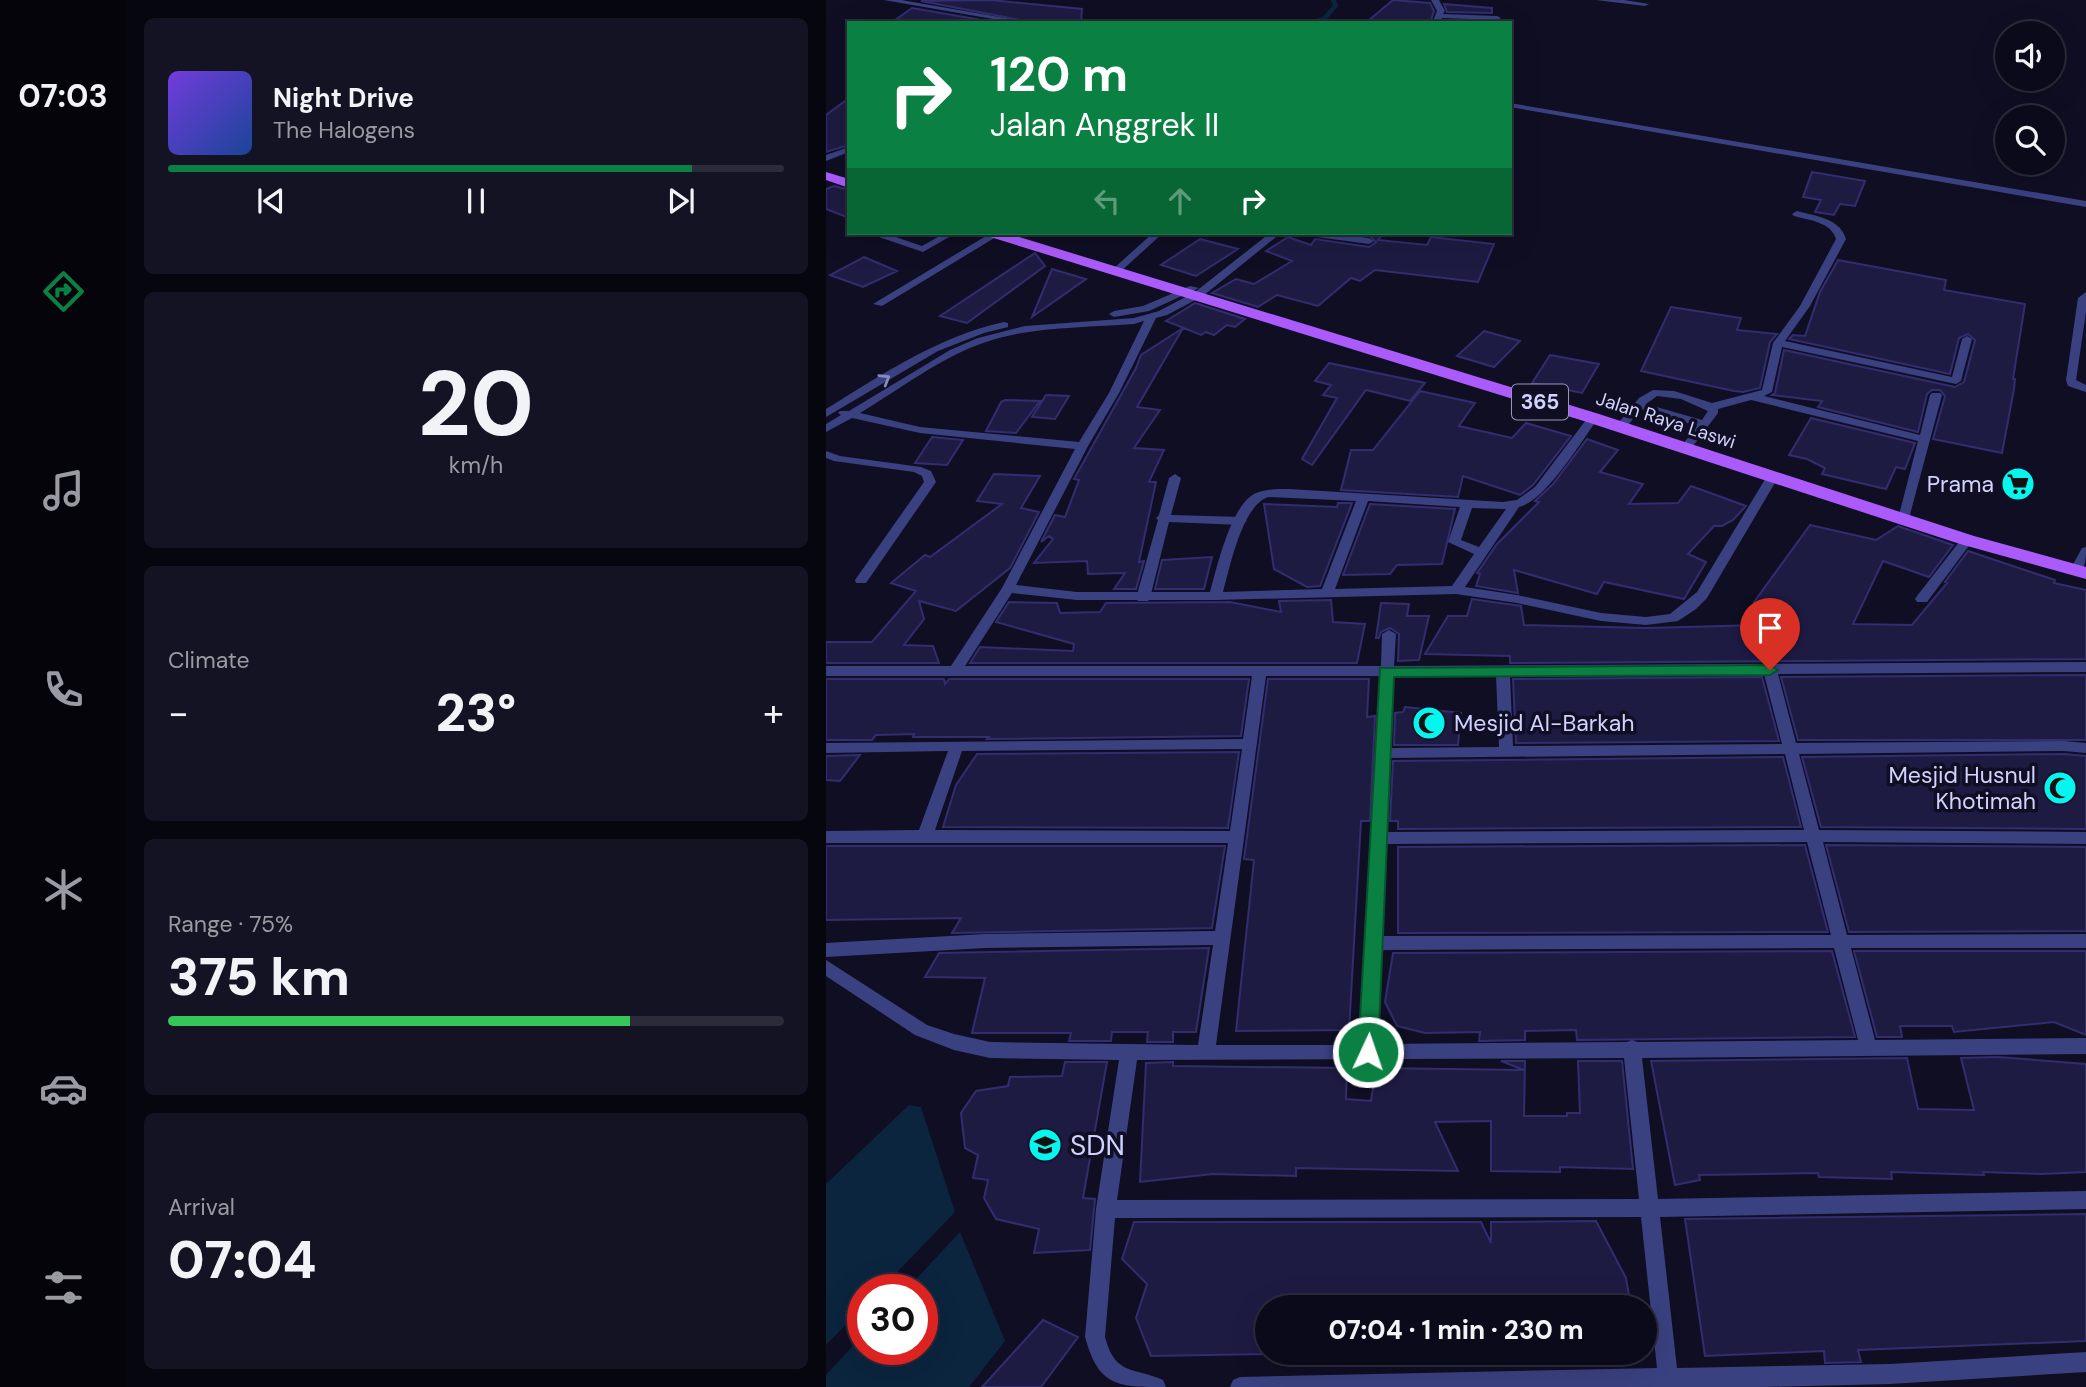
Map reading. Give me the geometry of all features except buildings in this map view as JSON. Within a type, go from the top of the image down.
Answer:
[{"type":"main road","points":[[826,176],[847,183]]},
{"type":"main road","name":"Jalan Raya Laswi","points":[[1000,235],[1116,271],[1198,290],[1967,540],[2081,572]]},
{"type":"street","points":[[888,0],[1018,21]]},
{"type":"street","points":[[1435,0],[1441,7],[1438,19],[1497,18]]},
{"type":"street","points":[[1600,0],[1645,4]]},
{"type":"street","points":[[955,21],[964,13]]},
{"type":"street","points":[[1512,105],[2086,204]]},
{"type":"street","points":[[826,158],[847,150]]},
{"type":"street","points":[[1711,407],[1767,392],[1778,343],[1805,306],[1841,239],[1836,226],[1797,214]]},
{"type":"street","points":[[883,235],[923,248],[947,235]]},
{"type":"street","points":[[878,304],[991,235]]},
{"type":"street","points":[[1116,271],[1156,235]]},
{"type":"street","points":[[826,429],[954,352],[982,340],[1025,330],[1123,323],[1151,318],[1198,290],[1273,235]]},
{"type":"street","points":[[1324,235],[1369,241]]},
{"type":"street","points":[[828,410],[923,357],[979,330],[1018,323],[1135,311],[1198,290]]},
{"type":"street","points":[[2086,295],[2083,298],[2071,380],[2072,384],[2086,389]]},
{"type":"street","points":[[955,671],[1008,588],[1082,446],[1114,393],[1151,318]]},
{"type":"street","points":[[1778,343],[1956,381],[1967,339]]},
{"type":"street","points":[[1621,427],[1648,396],[1659,391],[1700,401],[1714,411],[1686,448]]},
{"type":"street","points":[[1904,519],[1936,395]]},
{"type":"street","points":[[1754,397],[1924,439]]},
{"type":"street","points":[[1641,406],[1704,424]]},
{"type":"street","points":[[828,410],[920,429],[1082,446]]},
{"type":"street","points":[[1215,596],[1250,502],[1268,494],[1514,506],[1539,490],[1593,418]]},
{"type":"street","points":[[826,454],[838,459],[917,469],[927,474],[930,482],[861,580]]},
{"type":"street","points":[[1008,588],[1077,596],[1143,598],[1457,590],[1517,599],[1601,617],[1646,621],[1673,618],[1702,595],[1773,476]]},
{"type":"street","points":[[1143,598],[1162,518],[1175,478]]},
{"type":"street","points":[[1327,594],[1363,499]]},
{"type":"street","points":[[1467,505],[1454,542],[1482,553]]},
{"type":"street","points":[[1457,590],[1514,506]]},
{"type":"street","points":[[1162,518],[1241,521]]},
{"type":"street","points":[[1922,598],[1967,540]]},
{"type":"street","points":[[2081,572],[2086,551]]},
{"type":"street","points":[[1368,1052],[1389,634]]},
{"type":"street","points":[[826,671],[1503,671],[2086,667]]},
{"type":"street","points":[[1770,670],[1868,1046]]},
{"type":"street","points":[[1206,1053],[1260,671]]},
{"type":"street","points":[[1503,671],[1506,752]]},
{"type":"street","points":[[826,748],[1250,744]]},
{"type":"street","points":[[925,836],[957,746]]},
{"type":"street","points":[[1382,753],[2064,746],[2086,748]]},
{"type":"street","points":[[1378,838],[1813,835],[2086,838]]},
{"type":"street","points":[[826,838],[1236,837]]},
{"type":"street","points":[[826,950],[985,941],[1222,938]]},
{"type":"street","points":[[1373,943],[2086,941]]},
{"type":"street","points":[[826,967],[896,1016],[921,1030],[954,1042],[990,1050],[1206,1053],[2086,1046]]},
{"type":"street","points":[[1632,1048],[1669,1382]]},
{"type":"street","points":[[1129,1053],[1106,1209],[1094,1320],[1098,1352],[1114,1375],[1128,1382],[1156,1387]]},
{"type":"street","points":[[1106,1209],[1651,1208],[2086,1200]]},
{"type":"street","points":[[1240,1387],[1892,1380],[2086,1362]]},
{"type":"water","points":[[909,1105],[921,1107],[955,1212],[895,1274],[847,1274],[847,1323],[826,1345],[826,1184]]},
{"type":"water","points":[[960,1232],[1005,1341],[969,1387],[826,1387],[826,1375],[847,1352],[847,1365],[938,1365],[938,1274],[921,1274]]},
{"type":"waterway","points":[[1317,21],[1324,19],[1336,5],[1333,0]]},
{"type":"place","name":"Prama","points":[[2018,484]]},
{"type":"place","name":"Mesjid Al-Barkah","points":[[1429,723]]},
{"type":"place","name":"Mesjid Husnul Khotimah","points":[[2060,788]]},
{"type":"place","name":"SDN","points":[[1045,1145]]},
{"type":"route","points":[[1368,1052],[1386,671],[1770,670]]}]
